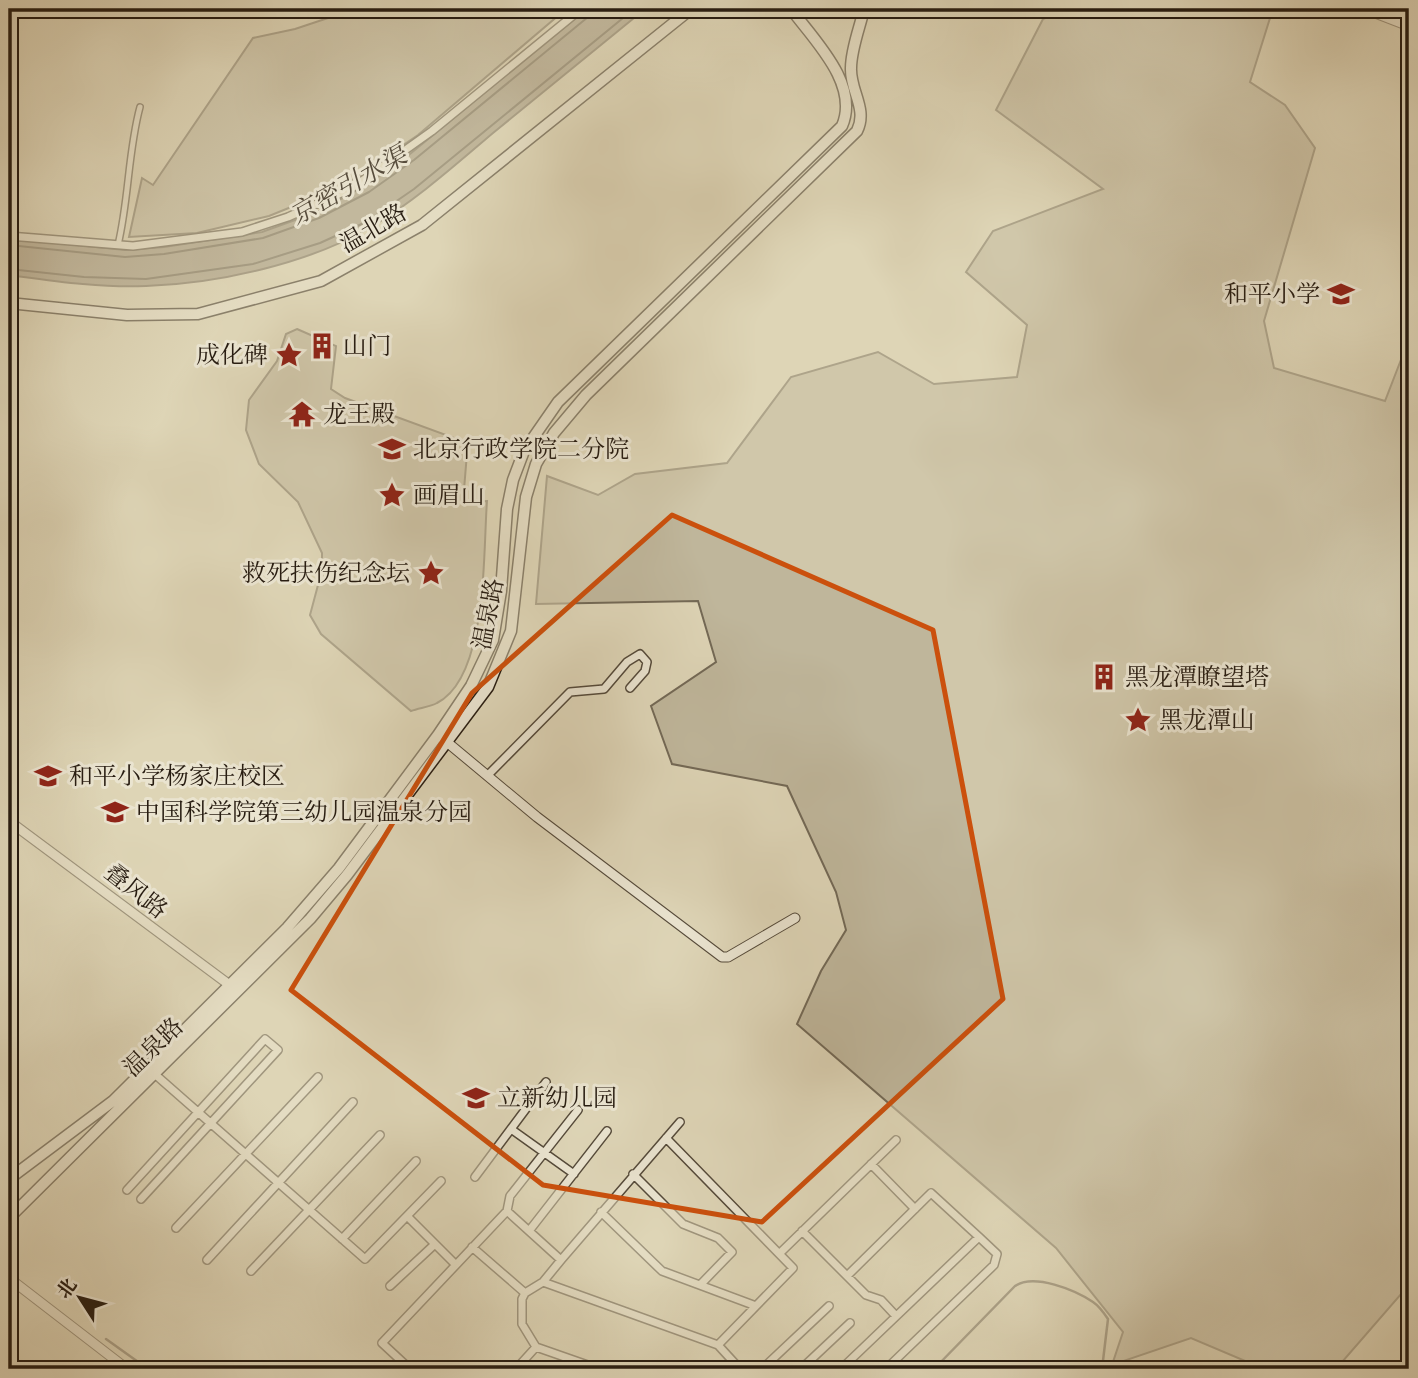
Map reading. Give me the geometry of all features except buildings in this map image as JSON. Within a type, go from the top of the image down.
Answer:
[{"type":"main road","name":"温北路","points":[[9,303],[127,315],[198,314],[321,281],[422,225],[691,9]]},
{"type":"main road","name":"温泉路","points":[[443,739],[477,677],[493,639],[501,591],[506,509],[518,466],[532,438],[558,402],[834,134],[845,117],[847,103],[834,68],[791,9]]},
{"type":"main road","name":"温泉路","points":[[9,1179],[113,1101],[234,989],[313,899],[488,687],[504,652],[516,602],[526,497],[536,464],[554,433],[586,396],[845,144],[861,122],[850,65],[864,9]]},
{"type":"main road","points":[[834,134],[847,133],[849,137],[845,144]]},
{"type":"main road","name":"温泉路","points":[[9,1218],[147,1068]]},
{"type":"street","points":[[9,236],[133,246],[242,232],[288,217],[352,188],[432,131],[581,9]]},
{"type":"street","points":[[1365,9],[1409,26]]},
{"type":"street","points":[[118,245],[127,207],[135,127],[140,107]]},
{"type":"street","points":[[489,774],[570,692],[604,689],[626,662],[640,654],[647,662],[645,671],[630,688]]},
{"type":"street","points":[[443,739],[489,774],[537,817],[722,957],[728,957],[795,918]]},
{"type":"street","name":"叠风路","points":[[9,821],[234,989]]},
{"type":"street","points":[[127,1190],[265,1039],[278,1050],[141,1199]]},
{"type":"street","points":[[147,1068],[365,1259],[441,1181]]},
{"type":"street","points":[[176,1228],[318,1077]]},
{"type":"street","points":[[475,1177],[546,1082]]},
{"type":"street","points":[[207,1260],[353,1102]]},
{"type":"street","points":[[410,1369],[382,1343],[507,1211],[510,1196],[578,1110]]},
{"type":"street","points":[[525,1293],[543,1282],[680,1122]]},
{"type":"street","points":[[511,1129],[573,1174]]},
{"type":"street","points":[[529,1231],[607,1131]]},
{"type":"street","points":[[251,1270],[380,1135]]},
{"type":"street","points":[[666,1138],[793,1268],[718,1345]]},
{"type":"street","points":[[780,1253],[896,1140]]},
{"type":"street","points":[[342,1239],[416,1161]]},
{"type":"street","points":[[871,1164],[915,1209]]},
{"type":"street","points":[[633,1174],[683,1224],[718,1238],[732,1252],[700,1285]]},
{"type":"street","points":[[847,1276],[931,1192],[997,1254],[994,1265],[886,1369]]},
{"type":"street","points":[[507,1211],[561,1260]]},
{"type":"street","points":[[601,1212],[662,1271],[756,1306]]},
{"type":"street","points":[[407,1216],[456,1264]]},
{"type":"street","points":[[802,1231],[866,1295],[881,1300],[896,1316]]},
{"type":"street","points":[[841,1369],[979,1237]]},
{"type":"street","points":[[390,1286],[435,1244]]},
{"type":"street","points":[[472,1247],[525,1293]]},
{"type":"street","points":[[9,1278],[127,1369]]},
{"type":"street","points":[[543,1282],[718,1345],[740,1369]]},
{"type":"street","points":[[525,1293],[522,1324],[537,1347],[599,1369]]},
{"type":"street","points":[[762,1369],[830,1306]]},
{"type":"street","points":[[801,1369],[850,1323]]},
{"type":"street","points":[[516,1369],[537,1347]]},
{"type":"highlighted area","points":[[672,515],[933,630],[1003,999],[762,1222],[543,1185],[291,990],[472,693]]},
{"type":"shaded area","points":[[355,9],[566,9],[418,135],[343,186],[269,216],[197,233],[129,237],[142,178],[153,185],[253,38],[295,29]]},
{"type":"shaded area","points":[[1065,9],[1266,9],[1270,18],[1250,82],[1285,105],[1315,148],[1264,321],[1274,368],[1385,401],[1409,339],[1409,1285],[1336,1369],[1264,1369],[1191,1338],[1112,1365],[1123,1332],[1056,1248],[797,1024],[821,971],[846,930],[836,892],[787,786],[672,764],[651,706],[716,662],[698,601],[536,604],[547,476],[598,495],[635,474],[727,463],[791,377],[878,352],[934,384],[1017,377],[1027,325],[966,272],[993,231],[1103,189],[996,110],[1043,19]]},
{"type":"shaded area","points":[[297,329],[336,346],[331,389],[345,398],[457,439],[467,453],[463,502],[487,501],[483,580],[474,641],[466,668],[454,689],[431,706],[411,711],[321,634],[310,615],[322,570],[322,553],[298,502],[259,464],[246,430],[249,400],[277,361],[286,334]]},
{"type":"water","points":[[587,9],[645,9],[419,195],[347,240],[292,261],[203,281],[112,286],[9,275],[9,238],[125,250],[164,247],[262,232],[317,212],[365,186],[410,154]]},
{"type":"waterway","points":[[934,1369],[1015,1286],[1033,1281],[1076,1293],[1093,1302],[1103,1312],[1108,1319],[1102,1369]]},
{"type":"waterway","points":[[106,1339],[148,1369]]},
{"type":"waterway","points":[[1200,1369],[1212,1364],[1225,1369]]},
{"type":"place","name":"和平小学","points":[[1341,294]]},
{"type":"place","name":"山门","points":[[322,346]]},
{"type":"place","name":"成化碑","points":[[289,355]]},
{"type":"place","name":"龙王殿","points":[[302,414]]},
{"type":"place","name":"北京行政学院二分院","points":[[392,449]]},
{"type":"place","name":"画眉山","points":[[392,495]]},
{"type":"place","name":"救死扶伤纪念坛","points":[[431,573]]},
{"type":"place","name":"黑龙潭瞭望塔","points":[[1104,677]]},
{"type":"place","name":"黑龙潭山","points":[[1138,720]]},
{"type":"place","name":"和平小学杨家庄校区","points":[[48,776]]},
{"type":"place","name":"中国科学院第三幼儿园温泉分园","points":[[115,812]]},
{"type":"place","name":"立新幼儿园","points":[[476,1098]]},
{"type":"water label","name":"京密引水渠","points":[[348,185]]}]
